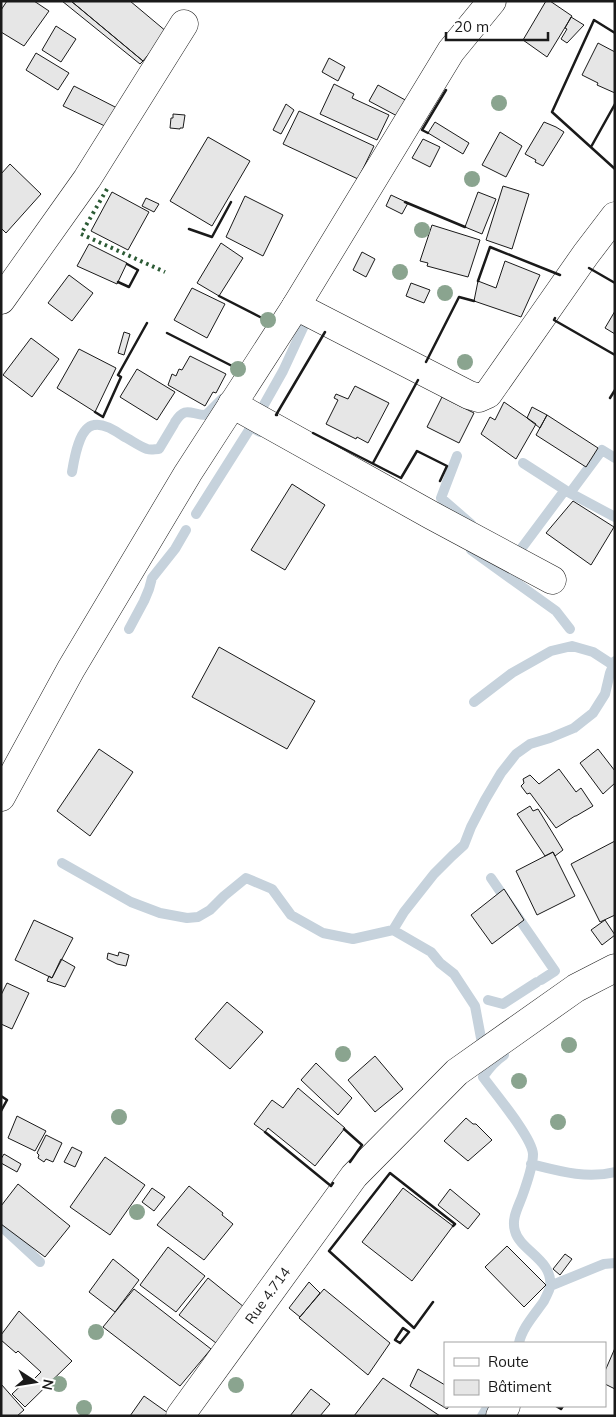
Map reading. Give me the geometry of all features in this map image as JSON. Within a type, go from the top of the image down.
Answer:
[{"type":"street","points":[[1,797],[71,669],[188,473],[296,306],[451,51],[492,1]]},
{"type":"street","points":[[1,300],[87,179],[184,24]]},
{"type":"street","points":[[296,306],[469,395],[479,398],[488,394],[586,254],[615,216]]},
{"type":"street","points":[[232,404],[552,580]]},
{"type":"street","name":"Rue 4.714","points":[[180,1416],[354,1176],[457,1072],[576,988],[615,968]]},
{"type":"building","points":[[7,1],[34,1],[49,11],[24,46],[1,32],[1,10]]},
{"type":"building","points":[[62,1],[71,1],[143,61],[140,64]]},
{"type":"building","points":[[71,1],[130,1],[167,32],[143,61]]},
{"type":"building","points":[[546,1],[550,1],[572,16],[547,57],[523,40]]},
{"type":"building","points":[[571,17],[584,25],[567,43],[561,39]]},
{"type":"building","points":[[56,26],[76,39],[61,62],[42,50]]},
{"type":"building","points":[[598,43],[615,52],[615,93],[597,85],[598,83],[582,75]]},
{"type":"building","points":[[36,53],[69,73],[58,90],[26,70]]},
{"type":"building","points":[[329,58],[345,67],[338,81],[322,72]]},
{"type":"building","points":[[334,84],[354,94],[352,98],[389,115],[377,140],[320,114]]},
{"type":"building","points":[[378,85],[407,101],[399,117],[369,101]]},
{"type":"building","points":[[74,86],[119,109],[109,128],[63,106]]},
{"type":"building","points":[[286,104],[294,110],[281,134],[273,130]]},
{"type":"building","points":[[299,111],[374,146],[358,179],[283,144]]},
{"type":"building","points":[[173,114],[185,115],[183,128],[170,128]]},
{"type":"building","points":[[435,122],[469,143],[463,154],[428,133]]},
{"type":"building","points":[[544,122],[564,132],[543,166],[525,154]]},
{"type":"building","points":[[500,132],[522,146],[506,177],[482,165]]},
{"type":"building","points":[[208,137],[250,161],[212,226],[170,201]]},
{"type":"building","points":[[423,139],[440,147],[430,167],[412,158]]},
{"type":"building","points":[[10,164],[41,194],[6,233],[1,228],[1,174]]},
{"type":"building","points":[[503,186],[529,194],[512,249],[486,240]]},
{"type":"building","points":[[112,192],[149,212],[128,250],[91,231]]},
{"type":"building","points":[[478,192],[496,199],[482,234],[465,227]]},
{"type":"building","points":[[391,195],[408,203],[402,214],[386,206]]},
{"type":"building","points":[[245,196],[283,215],[263,256],[226,237]]},
{"type":"building","points":[[146,198],[159,204],[154,212],[142,206]]},
{"type":"building","points":[[432,225],[480,240],[468,277],[427,266],[428,263],[420,261]]},
{"type":"building","points":[[221,243],[243,258],[219,296],[197,283]]},
{"type":"building","points":[[89,244],[127,263],[117,284],[77,266]]},
{"type":"building","points":[[362,252],[375,259],[366,277],[353,270]]},
{"type":"building","points":[[505,261],[540,275],[521,317],[474,301],[478,281],[496,288]]},
{"type":"building","points":[[69,275],[93,293],[72,321],[48,303]]},
{"type":"building","points":[[411,283],[430,290],[424,303],[406,296]]},
{"type":"building","points":[[192,288],[225,304],[207,338],[174,320]]},
{"type":"building","points":[[615,311],[615,334],[605,328]]},
{"type":"building","points":[[124,332],[130,334],[124,355],[118,353]]},
{"type":"building","points":[[31,338],[59,359],[32,397],[3,375]]},
{"type":"building","points":[[79,349],[116,368],[95,412],[57,388]]},
{"type":"building","points":[[190,356],[226,374],[216,393],[213,392],[205,406],[168,385],[172,374],[176,376],[179,369],[182,370]]},
{"type":"building","points":[[137,369],[175,392],[157,420],[120,397]]},
{"type":"building","points":[[355,386],[389,403],[368,443],[326,424],[338,400],[334,398],[336,394],[348,399]]},
{"type":"building","points":[[442,397],[474,413],[459,443],[427,427]]},
{"type":"building","points":[[504,402],[536,424],[516,459],[481,434],[490,417],[495,420]]},
{"type":"building","points":[[532,407],[547,415],[540,428],[527,418]]},
{"type":"building","points":[[547,415],[598,448],[586,467],[536,435]]},
{"type":"building","points":[[292,484],[325,505],[285,570],[251,550]]},
{"type":"building","points":[[573,501],[614,527],[591,565],[546,533]]},
{"type":"building","points":[[219,647],[315,701],[287,749],[192,697]]},
{"type":"building","points":[[99,749],[133,772],[90,836],[57,811]]},
{"type":"building","points":[[598,749],[615,771],[615,783],[603,794],[580,763]]},
{"type":"building","points":[[559,769],[576,792],[581,788],[593,806],[556,828],[530,793],[527,794],[521,786],[524,783],[523,779],[530,775],[539,784]]},
{"type":"building","points":[[530,806],[533,811],[538,809],[563,850],[555,856],[553,852],[545,856],[517,814]]},
{"type":"building","points":[[615,841],[615,915],[600,922],[571,864]]},
{"type":"building","points":[[553,852],[575,896],[537,915],[516,871]]},
{"type":"building","points":[[504,889],[524,920],[492,944],[471,915]]},
{"type":"building","points":[[34,920],[73,938],[52,978],[15,960]]},
{"type":"building","points":[[605,920],[615,935],[602,945],[591,930]]},
{"type":"building","points":[[119,952],[129,955],[126,966],[107,959],[108,953],[118,956]]},
{"type":"building","points":[[61,959],[75,967],[65,987],[47,981],[49,976],[52,978]]},
{"type":"building","points":[[7,983],[29,993],[12,1029],[1,1024],[1,995]]},
{"type":"building","points":[[227,1002],[263,1032],[230,1069],[195,1039]]},
{"type":"building","points":[[375,1056],[403,1089],[375,1112],[348,1080]]},
{"type":"building","points":[[316,1063],[352,1098],[338,1115],[301,1080]]},
{"type":"building","points":[[298,1088],[345,1128],[315,1166],[268,1128],[265,1132],[254,1124],[272,1100],[283,1108]]},
{"type":"building","points":[[17,1116],[46,1131],[35,1151],[8,1138]]},
{"type":"building","points":[[466,1118],[473,1124],[476,1124],[492,1140],[468,1161],[444,1141]]},
{"type":"building","points":[[46,1135],[62,1143],[53,1162],[46,1159],[44,1162],[38,1158],[39,1155],[37,1153]]},
{"type":"building","points":[[72,1147],[82,1152],[75,1167],[64,1162]]},
{"type":"building","points":[[4,1154],[21,1164],[17,1172],[1,1163]]},
{"type":"building","points":[[105,1157],[145,1185],[110,1235],[70,1207]]},
{"type":"building","points":[[18,1184],[70,1226],[45,1257],[1,1224],[1,1206]]},
{"type":"building","points":[[189,1186],[223,1213],[222,1215],[233,1224],[204,1260],[157,1225]]},
{"type":"building","points":[[152,1188],[165,1197],[154,1211],[142,1202]]},
{"type":"building","points":[[403,1188],[453,1226],[412,1281],[362,1242]]},
{"type":"building","points":[[450,1189],[480,1214],[468,1229],[438,1205]]},
{"type":"building","points":[[507,1246],[546,1285],[524,1307],[485,1267]]},
{"type":"building","points":[[168,1247],[205,1276],[176,1312],[140,1285]]},
{"type":"building","points":[[565,1254],[572,1259],[560,1275],[553,1269]]},
{"type":"building","points":[[113,1259],[139,1280],[115,1312],[89,1292]]},
{"type":"building","points":[[208,1278],[244,1307],[216,1343],[179,1315]]},
{"type":"building","points":[[309,1282],[320,1293],[300,1317],[289,1308]]},
{"type":"building","points":[[134,1289],[211,1349],[180,1386],[103,1327]]},
{"type":"building","points":[[324,1289],[390,1343],[368,1375],[299,1318]]},
{"type":"building","points":[[19,1311],[72,1361],[25,1407],[12,1394],[30,1377],[33,1380],[41,1372],[18,1351],[16,1353],[1,1340],[1,1335]]},
{"type":"building","points":[[615,1348],[615,1389],[606,1384],[606,1369]]},
{"type":"building","points":[[418,1369],[444,1384],[444,1407],[448,1407],[447,1409],[410,1386]]},
{"type":"building","points":[[383,1378],[440,1416],[354,1416]]},
{"type":"building","points":[[1,1384],[24,1410],[17,1416],[1,1416]]},
{"type":"building","points":[[311,1389],[330,1404],[320,1416],[290,1416]]},
{"type":"building","points":[[144,1396],[168,1413],[166,1416],[130,1416]]},
{"type":"waterway","points":[[261,410],[283,371],[308,317]]},
{"type":"waterway","points":[[175,422],[186,412],[206,415],[222,399]]},
{"type":"waterway","points":[[72,472],[78,445],[89,427],[94,425],[105,426],[147,449],[159,449],[174,424]]},
{"type":"waterway","points":[[196,514],[251,427],[260,432]]},
{"type":"waterway","points":[[615,458],[602,450],[570,493],[615,517]]},
{"type":"waterway","points":[[457,456],[441,498],[471,524]]},
{"type":"waterway","points":[[515,557],[565,490],[523,463]]},
{"type":"waterway","points":[[129,629],[144,601],[152,578],[175,549],[186,530]]},
{"type":"waterway","points":[[471,550],[556,611],[570,629]]},
{"type":"waterway","points":[[474,702],[512,673],[551,651],[572,646],[593,652],[613,665]]},
{"type":"waterway","points":[[393,930],[404,912],[434,874],[464,845],[485,800],[501,773],[516,754],[530,744],[574,728],[593,713],[605,694],[615,661]]},
{"type":"waterway","points":[[62,863],[131,902],[160,913],[187,918],[198,917],[210,910],[246,878],[272,889],[291,915],[323,933],[353,939],[393,930],[431,952],[440,963],[454,974],[475,1006],[481,1038],[488,1048]]},
{"type":"waterway","points":[[491,878],[555,971],[541,980]]},
{"type":"waterway","points":[[488,1000],[503,1004],[537,982]]},
{"type":"waterway","points":[[504,1055],[492,1065],[483,1077],[520,1126],[531,1146],[533,1154],[532,1164],[516,1212],[514,1226],[518,1238],[542,1263],[550,1278],[550,1287],[544,1301],[526,1327],[519,1342]]},
{"type":"waterway","points":[[531,1164],[583,1174],[594,1175],[615,1172]]},
{"type":"waterway","points":[[1,1226],[40,1262]]},
{"type":"waterway","points":[[550,1286],[604,1264],[615,1263]]},
{"type":"waterway","points":[[482,1416],[487,1407]]},
{"type":"hedge","points":[[107,189],[81,234],[165,272]]},
{"type":"wall","points":[[615,33],[594,20],[552,112],[615,169]]},
{"type":"wall","points":[[428,133],[422,130],[446,90]]},
{"type":"wall","points":[[591,147],[615,104]]},
{"type":"wall","points":[[189,229],[212,237],[231,202]]},
{"type":"wall","points":[[405,202],[465,227]]},
{"type":"wall","points":[[478,281],[490,247],[560,275]]},
{"type":"wall","points":[[118,282],[129,287],[138,270],[127,264]]},
{"type":"wall","points":[[589,268],[615,283]]},
{"type":"wall","points":[[219,296],[262,318]]},
{"type":"wall","points":[[426,362],[459,297],[474,301]]},
{"type":"wall","points":[[555,318],[554,320],[615,355]]},
{"type":"wall","points":[[95,412],[103,417],[121,377],[118,375],[147,323]]},
{"type":"wall","points":[[277,415],[325,332]]},
{"type":"wall","points":[[167,333],[238,369]]},
{"type":"wall","points":[[373,463],[418,380]]},
{"type":"wall","points":[[610,398],[615,390]]},
{"type":"wall","points":[[313,433],[401,478],[417,451],[447,466],[440,481]]},
{"type":"wall","points":[[1,1096],[7,1100],[1,1111]]},
{"type":"wall","points":[[344,1129],[362,1145],[350,1162]]},
{"type":"wall","points":[[265,1132],[331,1186],[333,1183]]},
{"type":"wall","points":[[433,1302],[414,1328],[329,1251],[390,1173],[455,1224],[453,1226]]},
{"type":"wall","points":[[403,1328],[409,1332],[400,1343],[395,1340],[403,1328]]},
{"type":"wall","points":[[558,1407],[561,1409],[562,1407]]}]
